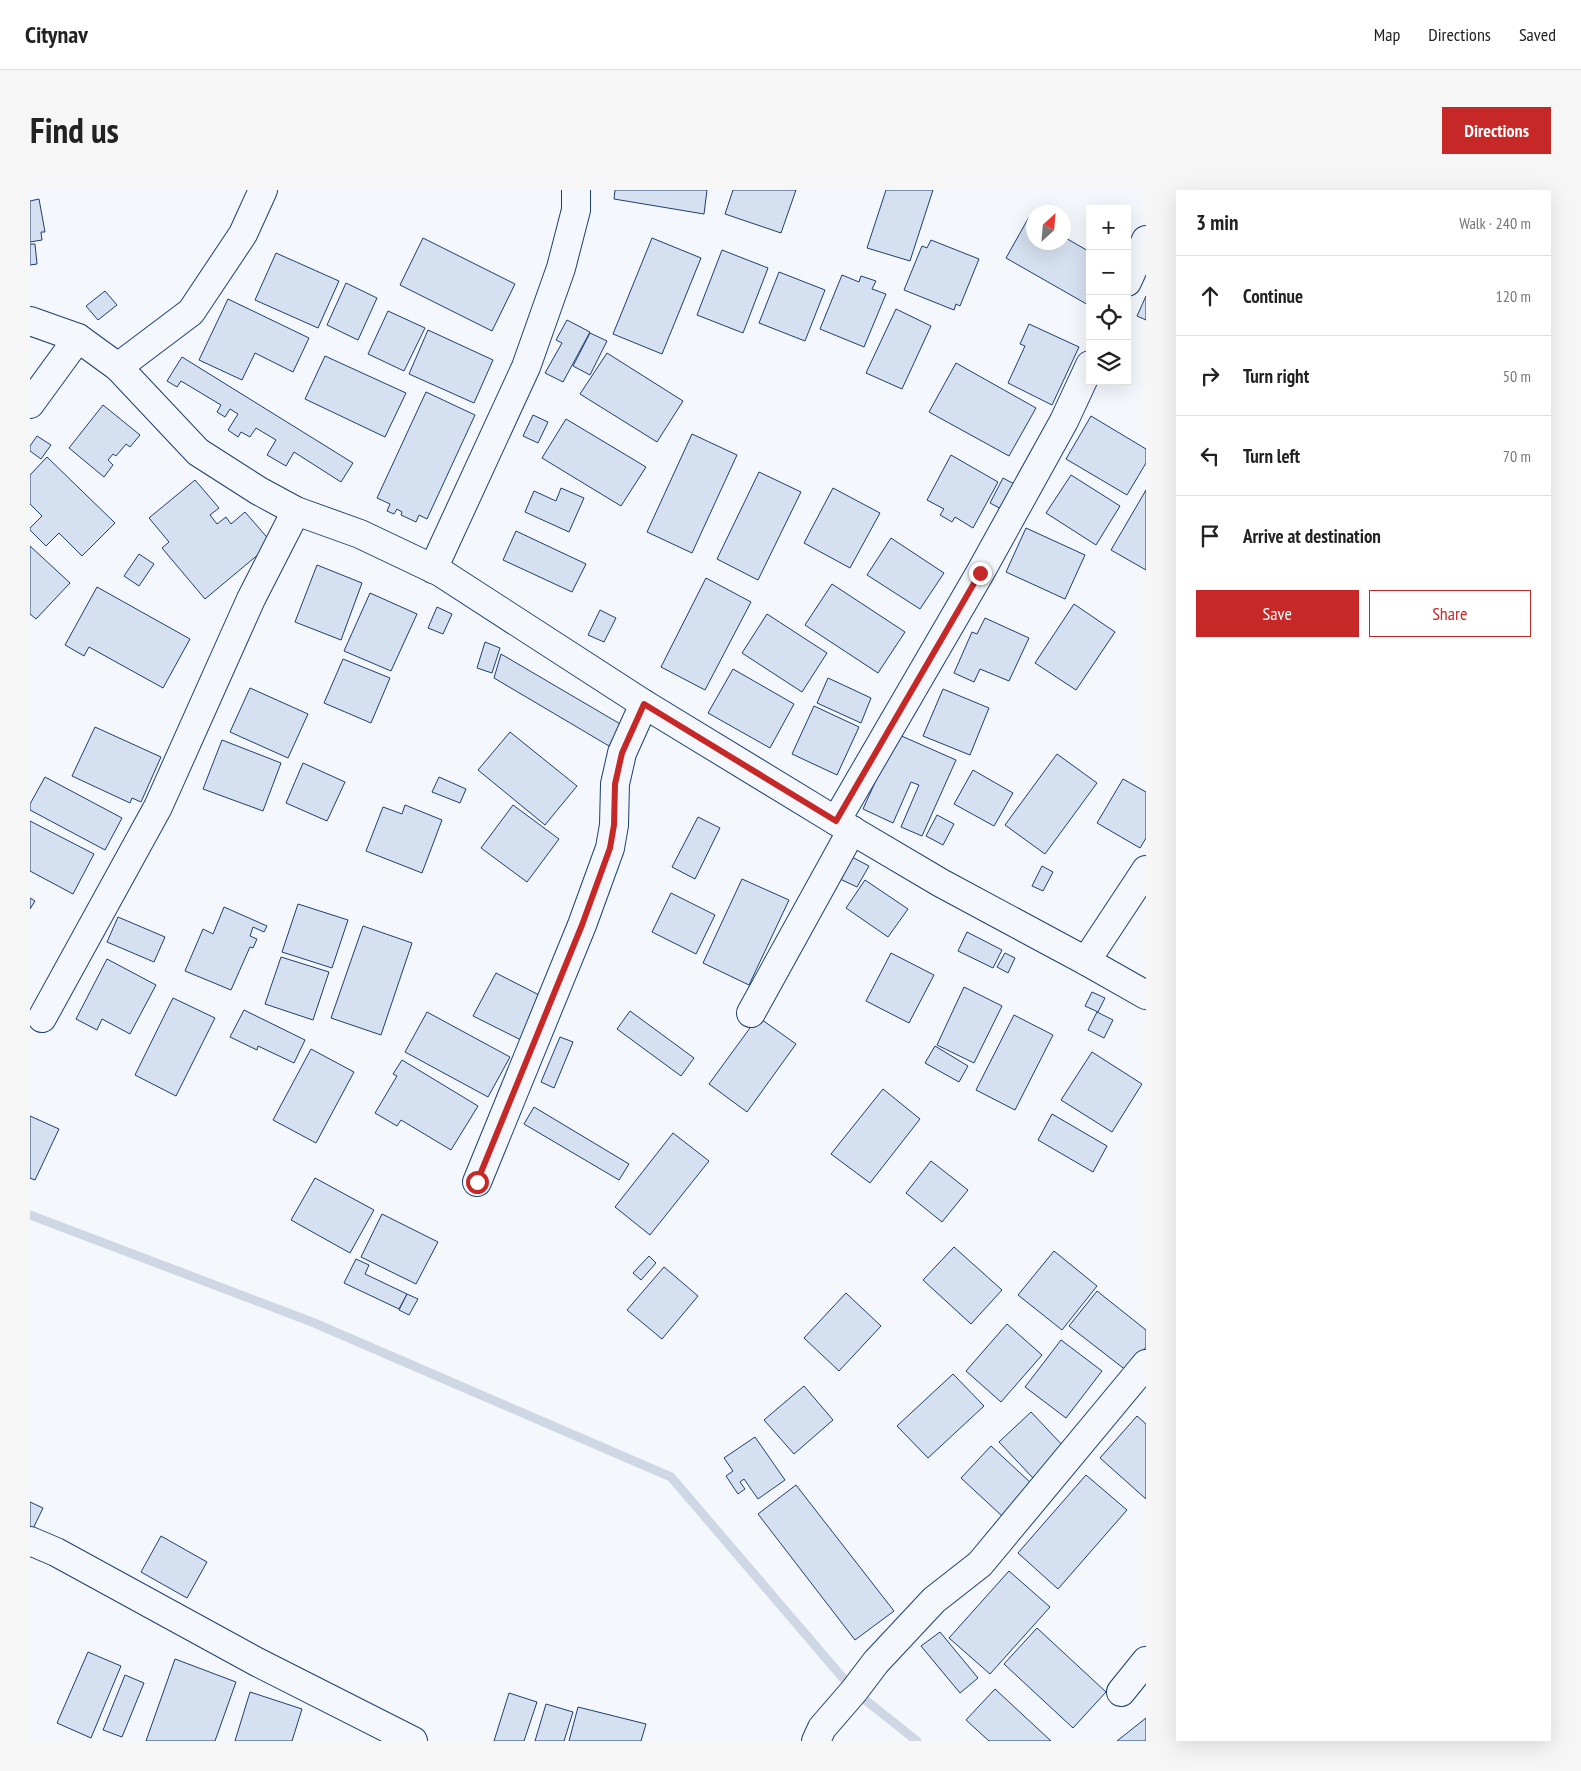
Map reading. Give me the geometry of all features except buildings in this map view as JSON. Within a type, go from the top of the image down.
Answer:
[{"type":"street","points":[[118,366],[192,312],[243,234],[263,190]]},
{"type":"street","points":[[433,569],[526,368],[561,268],[576,210],[576,190]]},
{"type":"street","points":[[1131,273],[1146,240]]},
{"type":"street","points":[[30,321],[78,338],[118,366],[198,452],[259,491],[296,510],[360,534],[433,569],[644,704],[941,884],[1146,995]]},
{"type":"street","points":[[30,404],[78,338]]},
{"type":"street","points":[[751,1014],[844,825],[1055,438],[1086,373]]},
{"type":"street","points":[[42,1018],[158,807],[251,600],[296,510]]},
{"type":"street","points":[[477,1182],[582,925],[610,848],[614,825],[615,784],[622,753],[644,704]]},
{"type":"street","points":[[1086,961],[1146,870]]},
{"type":"street","points":[[816,1741],[822,1728],[888,1648],[934,1600],[980,1564],[1146,1364]]},
{"type":"street","points":[[30,1541],[56,1552],[257,1662],[413,1741]]},
{"type":"street","points":[[1121,1692],[1146,1661]]},
{"type":"waterway","points":[[30,1215],[312,1322],[671,1477],[854,1691],[917,1741]]},
{"type":"route","points":[[477,1182],[582,925],[610,848],[614,825],[615,784],[622,753],[644,704],[836,821],[980,573]]}]
